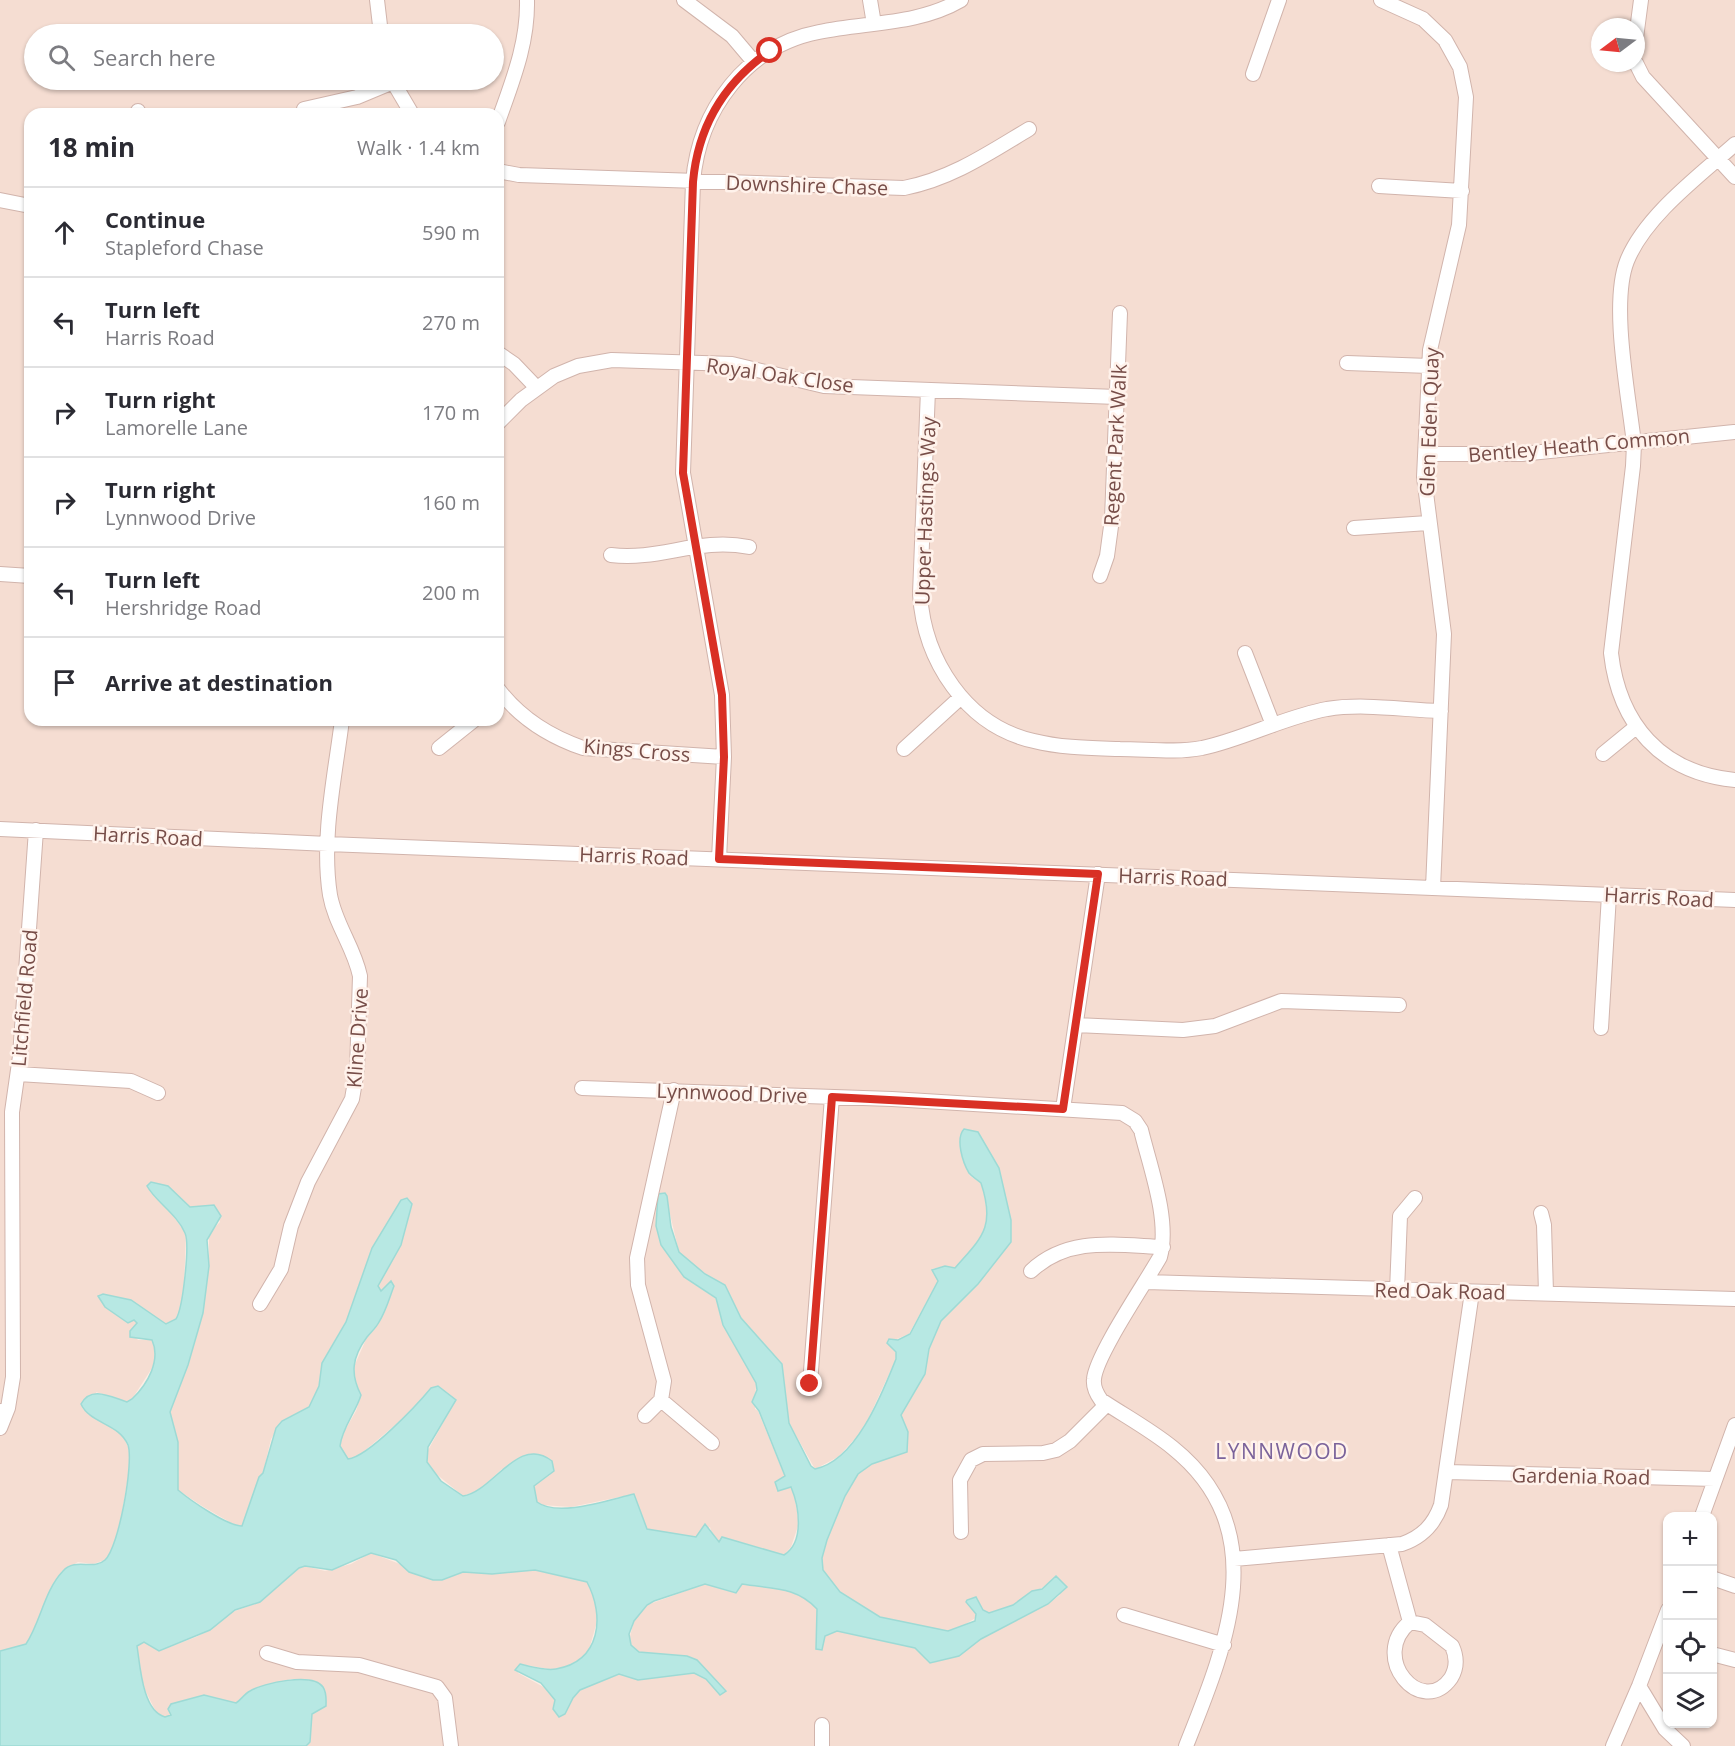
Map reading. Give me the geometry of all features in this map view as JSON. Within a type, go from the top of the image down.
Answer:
[{"type":"street","points":[[377,0],[380,24]]},
{"type":"street","points":[[503,108],[521,57],[526,34],[527,0]]},
{"type":"street","points":[[684,0],[732,36],[754,62]]},
{"type":"street","points":[[870,0],[874,24]]},
{"type":"street","points":[[719,859],[724,757],[722,695],[683,473],[693,182],[699,144],[713,110],[732,82],[770,51],[805,35],[917,18],[961,0]]},
{"type":"street","points":[[1252,74],[1279,0]]},
{"type":"street","name":"Glen Eden Quay","points":[[1381,0],[1409,10],[1435,29],[1452,50],[1460,67],[1466,97],[1459,225],[1435,325],[1429,366],[1425,454],[1424,496],[1444,634],[1433,888]]},
{"type":"street","points":[[1639,18],[1641,0]]},
{"type":"street","points":[[1640,72],[1735,177]]},
{"type":"street","points":[[308,108],[357,97],[373,90]]},
{"type":"street","points":[[398,90],[409,108]]},
{"type":"street","name":"Downshire Chase","points":[[504,172],[519,175],[693,182],[904,188],[930,182],[956,172],[1029,129]]},
{"type":"street","points":[[1735,144],[1658,215],[1635,247],[1624,271],[1620,301],[1634,444],[1611,653],[1618,692],[1636,727],[1660,751],[1675,761],[1711,775],[1735,780]]},
{"type":"street","points":[[1379,186],[1462,191]]},
{"type":"street","points":[[0,200],[24,205]]},
{"type":"street","name":"Regent Park Walk","points":[[1100,576],[1107,556],[1112,519],[1120,313]]},
{"type":"street","points":[[504,357],[536,387]]},
{"type":"street","name":"Royal Oak Close","points":[[504,417],[536,387],[565,370],[595,362],[686,362],[749,366],[824,386],[1117,397]]},
{"type":"street","points":[[1347,363],[1429,366]]},
{"type":"street","name":"Upper Hastings Way","points":[[928,390],[921,609],[934,655],[961,697],[983,717],[1018,736],[1062,746],[1190,749],[1217,744],[1329,709],[1441,711]]},
{"type":"street","name":"Bentley Heath Common","points":[[1425,454],[1522,454],[1734,432]]},
{"type":"street","points":[[1354,528],[1428,523]]},
{"type":"street","points":[[611,555],[651,555],[695,545],[720,543],[749,547]]},
{"type":"street","points":[[0,574],[24,576]]},
{"type":"street","points":[[1245,653],[1273,725]]},
{"type":"street","points":[[904,749],[961,697]]},
{"type":"street","name":"Kings Cross","points":[[504,699],[530,722],[564,741],[583,748],[724,757]]},
{"type":"street","name":"Kline Drive","points":[[260,1304],[281,1269],[298,1204],[346,1115],[356,1083],[360,976],[330,896],[328,844],[341,726]]},
{"type":"street","points":[[439,748],[466,726]]},
{"type":"street","points":[[1603,754],[1636,727]]},
{"type":"street","name":"Harris Road","points":[[0,828],[328,844],[1735,900]]},
{"type":"street","name":"Litchfield Road","points":[[0,1428],[13,1377],[12,1112],[18,1074],[36,830]]},
{"type":"street","points":[[1063,1109],[1098,874]]},
{"type":"street","points":[[1601,1028],[1609,895]]},
{"type":"street","points":[[1076,1025],[1183,1030],[1215,1026],[1281,1001],[1399,1005]]},
{"type":"street","points":[[18,1074],[131,1081],[158,1093]]},
{"type":"street","name":"Lynnwood Drive","points":[[582,1088],[832,1097],[1122,1113],[1139,1126],[1163,1224],[1163,1247],[1095,1372],[1094,1388],[1101,1400],[1107,1404]]},
{"type":"street","points":[[645,1416],[661,1400],[664,1381],[636,1272],[637,1258],[674,1090]]},
{"type":"street","points":[[810,1384],[832,1097]]},
{"type":"street","points":[[1397,1291],[1400,1216],[1415,1198]]},
{"type":"street","points":[[1542,1213],[1546,1293]]},
{"type":"street","points":[[1031,1271],[1050,1256],[1073,1247],[1089,1245],[1163,1247]]},
{"type":"street","name":"Red Oak Road","points":[[1146,1282],[1735,1299]]},
{"type":"street","points":[[1234,1559],[1389,1545],[1418,1537],[1433,1523],[1441,1505],[1447,1472],[1472,1292]]},
{"type":"street","points":[[661,1400],[712,1443]]},
{"type":"street","points":[[961,1532],[960,1480],[971,1460],[983,1454],[1043,1453],[1056,1450],[1070,1441],[1107,1404],[1174,1448],[1214,1493],[1229,1525],[1234,1559],[1232,1600],[1224,1645],[1186,1746]]},
{"type":"street","points":[[1704,1512],[1735,1425]]},
{"type":"street","name":"Gardenia Road","points":[[1447,1472],[1716,1479]]},
{"type":"street","points":[[1389,1545],[1410,1622],[1395,1646],[1398,1672],[1403,1680],[1417,1690],[1433,1690],[1441,1687],[1449,1681],[1456,1667],[1452,1646],[1431,1628],[1418,1622],[1410,1622]]},
{"type":"street","points":[[1717,1579],[1735,1586]]},
{"type":"street","points":[[1124,1615],[1224,1645]]},
{"type":"street","points":[[1612,1746],[1663,1638]]},
{"type":"street","points":[[267,1653],[297,1662],[359,1665],[437,1687],[445,1698],[451,1746]]},
{"type":"street","points":[[1717,1655],[1735,1660]]},
{"type":"street","points":[[1639,1686],[1665,1728],[1683,1746]]},
{"type":"street","points":[[822,1725],[822,1746]]},
{"type":"shaded area","points":[[0,0],[1735,0],[1735,1746],[306,1746],[310,1742],[312,1714],[317,1709],[310,1680],[291,1679],[244,1695],[236,1703],[204,1695],[171,1704],[168,1709],[171,1715],[165,1717],[156,1712],[141,1682],[137,1646],[139,1643],[144,1642],[159,1651],[196,1637],[210,1630],[227,1614],[260,1602],[299,1568],[305,1566],[325,1571],[351,1564],[371,1553],[442,1580],[463,1572],[492,1574],[535,1570],[587,1581],[594,1596],[598,1618],[588,1653],[574,1664],[555,1670],[520,1664],[518,1673],[549,1690],[565,1714],[580,1690],[620,1674],[638,1680],[694,1673],[706,1679],[720,1695],[726,1691],[697,1660],[686,1656],[639,1652],[629,1640],[634,1621],[647,1605],[705,1584],[735,1593],[742,1584],[781,1588],[808,1599],[817,1609],[816,1649],[825,1636],[837,1631],[915,1648],[930,1663],[959,1656],[981,1639],[1048,1604],[1060,1595],[1053,1581],[1013,1605],[989,1613],[970,1605],[977,1617],[961,1627],[947,1631],[933,1629],[880,1617],[840,1592],[823,1570],[822,1558],[827,1540],[845,1496],[858,1474],[872,1464],[907,1452],[908,1432],[901,1415],[925,1374],[929,1349],[941,1321],[956,1303],[972,1290],[1011,1220],[965,1162],[970,1176],[981,1183],[984,1192],[988,1219],[980,1241],[955,1268],[945,1266],[932,1269],[938,1281],[909,1334],[887,1343],[896,1353],[896,1359],[863,1430],[838,1457],[815,1469],[789,1423],[782,1364],[741,1318],[725,1285],[705,1274],[679,1252],[665,1193],[674,1262],[684,1277],[716,1299],[723,1325],[756,1383],[755,1409],[758,1411],[785,1477],[775,1482],[790,1487],[794,1494],[799,1523],[791,1547],[784,1555],[723,1537],[720,1542],[713,1537],[710,1527],[696,1537],[647,1529],[634,1494],[571,1507],[542,1505],[537,1502],[534,1486],[550,1475],[502,1469],[479,1490],[463,1496],[429,1468],[426,1454],[455,1401],[413,1410],[356,1458],[348,1459],[340,1446],[340,1439],[356,1411],[361,1395],[353,1379],[353,1369],[367,1337],[374,1330],[381,1292],[378,1286],[401,1245],[412,1204],[322,1363],[319,1386],[309,1407],[282,1421],[271,1439],[263,1473],[259,1477],[242,1526],[233,1524],[202,1506],[178,1490],[178,1442],[170,1412],[188,1365],[203,1313],[209,1266],[209,1233],[220,1222],[214,1205],[190,1207],[168,1186],[151,1182],[156,1197],[165,1204],[186,1234],[184,1287],[179,1314],[176,1319],[166,1324],[131,1300],[100,1294],[105,1307],[128,1323],[134,1320],[137,1323],[130,1331],[138,1340],[152,1340],[156,1349],[154,1365],[128,1402],[96,1392],[109,1426],[122,1433],[131,1460],[118,1535],[114,1548],[105,1560],[93,1564],[78,1562],[62,1571],[48,1595],[38,1622],[26,1644],[0,1651]]},
{"type":"water","points":[[964,1129],[978,1132],[999,1168],[1011,1220],[1011,1242],[978,1284],[941,1321],[929,1349],[925,1374],[901,1415],[908,1432],[907,1452],[872,1464],[858,1474],[845,1496],[827,1540],[822,1558],[823,1570],[840,1592],[880,1617],[948,1631],[975,1621],[976,1614],[966,1602],[967,1600],[976,1597],[983,1610],[989,1613],[1013,1605],[1032,1591],[1042,1589],[1056,1576],[1067,1587],[1048,1604],[981,1639],[959,1656],[930,1663],[915,1648],[837,1631],[825,1636],[822,1650],[816,1649],[817,1609],[800,1596],[792,1592],[742,1584],[736,1593],[705,1584],[647,1605],[634,1621],[629,1634],[631,1645],[639,1652],[687,1656],[697,1660],[726,1691],[720,1695],[706,1679],[694,1673],[638,1680],[619,1674],[580,1690],[565,1714],[559,1717],[553,1709],[555,1700],[541,1683],[515,1670],[520,1664],[556,1669],[582,1657],[590,1647],[597,1622],[593,1595],[587,1582],[535,1570],[492,1574],[463,1572],[442,1580],[433,1580],[409,1572],[396,1560],[371,1553],[332,1570],[305,1566],[299,1568],[260,1602],[235,1610],[210,1630],[159,1651],[144,1642],[137,1646],[147,1697],[157,1713],[165,1717],[171,1715],[168,1709],[171,1704],[204,1695],[236,1703],[248,1692],[265,1685],[288,1680],[309,1680],[318,1683],[325,1692],[326,1706],[312,1714],[310,1742],[306,1746],[0,1746],[0,1651],[26,1644],[51,1588],[63,1571],[73,1565],[95,1564],[105,1560],[115,1539],[124,1504],[129,1468],[128,1445],[118,1432],[91,1416],[81,1404],[85,1398],[96,1394],[108,1395],[127,1402],[132,1399],[148,1379],[154,1364],[154,1348],[152,1340],[130,1337],[130,1331],[137,1323],[134,1320],[128,1323],[105,1307],[98,1296],[103,1294],[131,1300],[166,1324],[176,1319],[179,1313],[186,1262],[185,1233],[177,1220],[147,1186],[151,1182],[168,1186],[190,1207],[214,1205],[221,1216],[207,1240],[209,1266],[203,1313],[188,1365],[170,1412],[178,1442],[178,1490],[209,1512],[227,1522],[242,1526],[259,1477],[263,1473],[276,1428],[282,1421],[309,1407],[319,1386],[322,1363],[346,1322],[372,1248],[401,1200],[407,1198],[412,1204],[401,1245],[378,1286],[381,1291],[391,1281],[394,1286],[386,1309],[362,1344],[354,1366],[355,1380],[361,1395],[343,1433],[340,1446],[348,1459],[357,1456],[379,1440],[431,1388],[438,1386],[456,1400],[428,1447],[427,1462],[441,1481],[463,1496],[485,1485],[517,1459],[528,1455],[540,1455],[552,1461],[554,1471],[534,1486],[537,1502],[546,1506],[571,1508],[634,1494],[647,1529],[696,1537],[705,1524],[719,1542],[722,1537],[784,1555],[791,1549],[798,1533],[798,1513],[791,1487],[778,1491],[775,1482],[785,1476],[759,1411],[752,1402],[757,1390],[756,1383],[723,1325],[716,1298],[684,1277],[661,1245],[656,1226],[658,1194],[665,1193],[667,1196],[671,1227],[679,1252],[705,1274],[725,1285],[741,1318],[782,1364],[789,1423],[811,1466],[815,1469],[830,1463],[843,1453],[866,1424],[896,1359],[896,1352],[887,1343],[889,1339],[898,1340],[910,1334],[938,1281],[932,1270],[945,1266],[955,1268],[979,1240],[983,1231],[987,1211],[985,1198],[981,1183],[969,1173],[962,1157],[960,1139]]},
{"type":"district","name":"LYNNWOOD","points":[[1282,1451]]},
{"type":"route","points":[[770,51],[745,69],[723,94],[706,123],[694,166],[683,473],[722,695],[724,757],[719,859],[1098,874],[1063,1109],[832,1097],[810,1384]]}]
